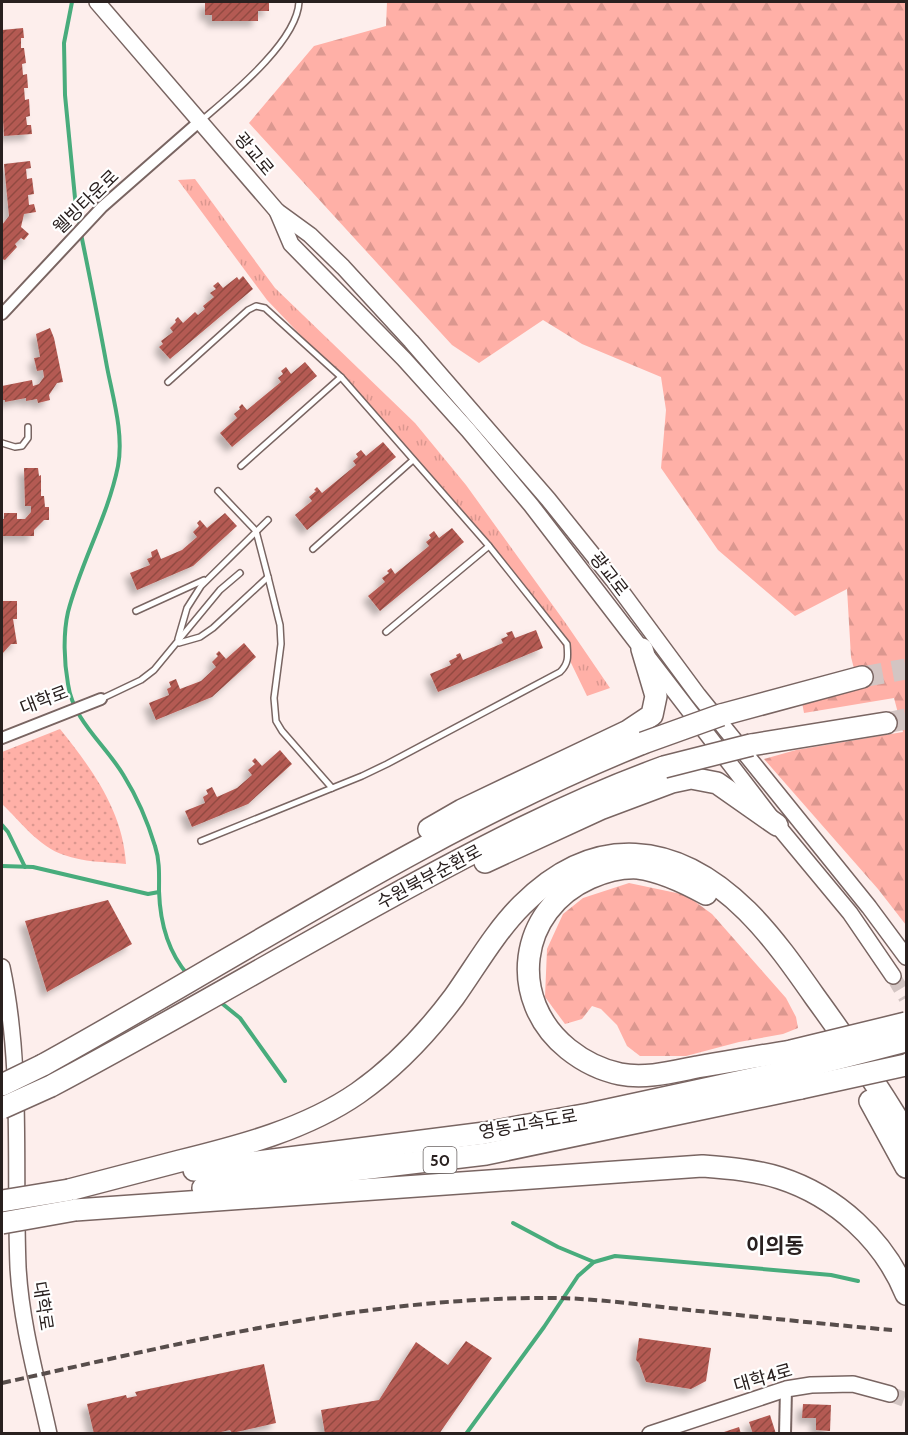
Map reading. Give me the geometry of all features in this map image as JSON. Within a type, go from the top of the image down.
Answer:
[{"type":"highway","points":[[235,954],[364,867],[462,810],[628,731],[652,715],[656,696],[642,649]]},
{"type":"highway","name":"수원북부순환로","points":[[2,1085],[43,1065],[421,848],[526,795],[598,761],[721,715],[862,677]]},
{"type":"highway","name":"수원북부순환로","points":[[2,1108],[51,1086],[182,1015],[437,871],[545,816],[617,784],[664,767],[751,745],[886,723]]},
{"type":"highway","points":[[257,971],[600,809],[672,782],[691,778],[717,783],[777,825]]},
{"type":"highway","points":[[69,1190],[249,1142],[317,1116],[345,1102],[383,1074],[414,1044],[452,1000],[501,930],[521,906],[540,889],[554,878],[584,863],[597,858],[628,853],[654,856],[685,867],[722,889],[748,913],[785,955],[827,1013],[906,1133]]},
{"type":"highway","points":[[906,1023],[795,1070],[621,1074],[593,1065],[560,1042],[543,1022],[531,991],[528,970],[530,950],[538,926],[548,910],[564,893],[581,882],[618,869],[637,868],[651,871],[683,882],[709,896],[755,938],[824,1030],[881,1119],[906,1167]]},
{"type":"highway","name":"영동고속도로","points":[[2,1202],[183,1171],[485,1133],[589,1114],[795,1070],[906,1041]]},
{"type":"highway","name":"영동고속도로","points":[[2,1223],[209,1187],[486,1154],[630,1126],[795,1070],[906,1065]]},
{"type":"highway","points":[[75,1210],[702,1166],[737,1168],[780,1178],[811,1191],[834,1206],[878,1243],[894,1267],[906,1294]]},
{"type":"main road","name":"광교로","points":[[97,2],[277,211],[310,235],[343,267],[411,341],[548,499],[613,580],[698,695],[862,898],[906,957]]},
{"type":"main road","name":"광교로","points":[[277,211],[291,244],[404,359],[531,505],[777,825],[850,913],[893,976]]},
{"type":"main road","name":"대학로","points":[[2,967],[15,1046],[18,1268],[21,1305],[49,1434]]},
{"type":"main road","name":"대학4로","points":[[650,1434],[786,1389],[811,1385],[853,1384],[890,1394]]},
{"type":"street","name":"웰빙타운로","points":[[2,314],[102,207],[200,121]]},
{"type":"street","name":"대학로","points":[[2,738],[101,699]]},
{"type":"street","points":[[785,1434],[786,1389]]},
{"type":"lane","points":[[200,121],[234,92],[271,54],[293,26],[299,2]]},
{"type":"lane","points":[[168,382],[248,310],[256,306],[265,308],[341,377],[489,546],[567,644],[568,661],[560,672],[387,764],[201,841]]},
{"type":"lane","points":[[241,466],[341,377]]},
{"type":"lane","points":[[2,443],[15,447],[22,446],[28,438],[28,428]]},
{"type":"lane","points":[[314,549],[413,459]]},
{"type":"lane","points":[[219,491],[256,531],[280,625],[274,698],[276,721],[282,731],[332,788]]},
{"type":"lane","points":[[177,644],[192,598],[208,578],[268,520]]},
{"type":"lane","points":[[386,632],[489,546]]},
{"type":"lane","points":[[101,699],[141,680],[154,670],[220,590],[240,573]]},
{"type":"lane","points":[[177,644],[200,637],[213,628],[268,577]]},
{"type":"lane","points":[[136,611],[208,578]]},
{"type":"green space","points":[[387,2],[906,2],[906,925],[878,889],[764,759],[796,750],[903,732],[894,698],[804,713],[801,697],[859,688],[851,657],[847,589],[795,616],[718,550],[661,468],[666,410],[661,377],[582,344],[543,320],[479,363],[452,345],[249,123],[314,46],[386,26]]},
{"type":"green space","points":[[195,179],[275,288],[415,423],[466,485],[610,688],[587,696],[558,636],[449,495],[396,435],[267,300],[178,180]]},
{"type":"green space","points":[[60,729],[104,792],[119,826],[126,864],[79,859],[55,851],[30,833],[2,804],[2,752]]},
{"type":"green space","points":[[629,883],[686,895],[712,914],[786,998],[796,1017],[798,1028],[783,1034],[739,1042],[686,1056],[640,1056],[627,1046],[617,1025],[601,1009],[592,1006],[582,1019],[565,1024],[545,997],[547,949],[563,914],[583,898]]},
{"type":"building","points":[[205,2],[269,2],[269,11],[258,11],[258,21],[212,21],[212,15],[205,15]]},
{"type":"building","points":[[23,28],[24,38],[21,38],[21,48],[24,48],[26,63],[22,64],[23,75],[27,74],[28,88],[24,88],[25,100],[29,99],[30,116],[26,117],[27,125],[31,125],[32,134],[4,136],[2,30]]},
{"type":"building","points":[[30,161],[31,168],[26,169],[27,179],[32,178],[34,194],[28,195],[29,205],[34,204],[36,212],[24,214],[21,227],[29,234],[24,240],[21,238],[15,244],[17,247],[5,260],[2,259],[2,225],[9,216],[4,164]]},
{"type":"building","points":[[243,276],[253,289],[170,359],[159,347],[163,344],[161,341],[173,332],[170,328],[176,322],[175,320],[178,317],[183,323],[195,312],[198,315],[205,309],[203,306],[214,297],[210,293],[216,289],[213,286],[218,282],[223,288],[237,277],[239,280]]},
{"type":"building","points":[[50,328],[63,382],[57,383],[49,395],[50,400],[38,403],[37,399],[26,401],[26,398],[5,402],[2,400],[2,386],[32,380],[33,386],[39,384],[44,377],[43,370],[37,371],[34,358],[40,357],[36,334]]},
{"type":"building","points":[[305,362],[317,376],[232,447],[220,433],[237,418],[234,414],[240,409],[239,407],[242,404],[247,410],[281,382],[278,378],[283,374],[281,371],[286,367],[291,374]]},
{"type":"building","points":[[383,442],[396,457],[307,530],[295,515],[312,501],[309,497],[316,491],[314,490],[317,487],[322,493],[356,465],[353,461],[358,457],[356,454],[361,450],[366,456]]},
{"type":"building","points":[[24,468],[38,468],[39,476],[41,475],[41,496],[44,496],[45,507],[49,507],[49,520],[44,520],[34,530],[34,536],[2,536],[4,513],[17,513],[17,519],[25,519],[31,512],[31,506],[25,506]]},
{"type":"building","points":[[225,513],[237,526],[193,566],[137,590],[130,573],[150,565],[147,559],[152,557],[151,552],[157,549],[161,559],[182,550],[197,537],[193,532],[199,526],[197,523],[200,520],[207,528]]},
{"type":"building","points":[[452,528],[464,542],[380,611],[368,596],[385,582],[382,578],[389,573],[387,571],[391,568],[395,574],[429,546],[426,542],[434,531],[439,538]]},
{"type":"building","points":[[2,601],[17,601],[17,619],[13,619],[17,644],[11,644],[2,654]]},
{"type":"building","points":[[536,630],[543,648],[438,692],[430,674],[451,665],[449,661],[457,657],[456,655],[460,653],[463,660],[503,643],[501,639],[508,636],[506,633],[512,631],[515,638]]},
{"type":"building","points":[[244,643],[256,657],[212,697],[156,720],[149,703],[169,695],[167,689],[171,687],[169,682],[176,679],[180,689],[201,681],[216,667],[212,662],[218,656],[216,654],[219,651],[226,659]]},
{"type":"building","points":[[280,750],[292,764],[248,804],[192,827],[185,811],[205,803],[203,797],[208,794],[206,790],[212,787],[217,797],[237,788],[252,775],[248,770],[255,764],[252,761],[255,758],[262,766]]},
{"type":"building","points":[[108,900],[132,944],[47,992],[25,921]]},
{"type":"building","points":[[639,1338],[711,1348],[706,1381],[691,1389],[646,1382],[636,1360]]},
{"type":"building","points":[[466,1341],[492,1358],[439,1434],[325,1434],[321,1410],[379,1400],[416,1342],[448,1365]]},
{"type":"building","points":[[264,1364],[276,1423],[232,1433],[230,1430],[212,1434],[94,1434],[87,1404],[126,1395],[127,1398],[137,1396],[135,1392]]},
{"type":"building","points":[[803,1404],[831,1405],[830,1431],[816,1430],[816,1418],[802,1418]]},
{"type":"building","points":[[770,1415],[776,1434],[753,1434],[749,1422]]},
{"type":"building","points":[[739,1427],[741,1434],[721,1433]]},
{"type":"waterway","points":[[72,2],[64,43],[65,95],[80,226]]},
{"type":"waterway","points":[[81,234],[120,441],[114,485],[68,612],[65,639],[67,675],[76,710],[117,765],[146,819],[158,857],[163,925],[170,946],[188,975]]},
{"type":"waterway","points":[[2,825],[8,832],[25,867]]},
{"type":"waterway","points":[[2,866],[33,867],[148,894],[159,892]]},
{"type":"waterway","points":[[219,1001],[240,1018],[285,1081]]},
{"type":"waterway","points":[[513,1223],[558,1247],[594,1262]]},
{"type":"waterway","points":[[466,1434],[578,1276],[594,1262],[615,1256],[831,1275],[858,1281]]},
{"type":"tunnel","points":[[862,677],[906,669]]},
{"type":"tunnel","points":[[886,723],[906,719]]},
{"type":"tunnel","points":[[893,976],[906,998]]},
{"type":"tunnel","points":[[890,1394],[906,1400]]},
{"type":"railway","points":[[2,1383],[268,1326],[403,1306],[471,1300],[539,1298],[592,1300],[892,1330]]},
{"type":"district","name":"이의동","points":[[775,1245]]}]
